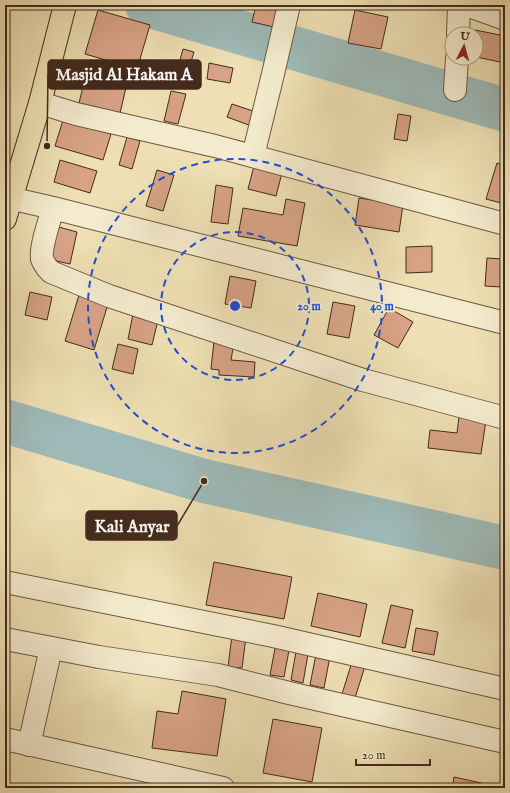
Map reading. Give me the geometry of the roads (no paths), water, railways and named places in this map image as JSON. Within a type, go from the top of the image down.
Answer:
[{"type":"main road","points":[[7,204],[40,103],[64,5]]},
{"type":"street","points":[[253,156],[289,5]]},
{"type":"street","points":[[458,26],[459,5]]},
{"type":"street","points":[[466,5],[505,19]]},
{"type":"street","points":[[455,90],[456,66]]},
{"type":"street","points":[[40,103],[76,114],[215,146],[505,224]]},
{"type":"street","points":[[7,204],[53,208],[505,323]]},
{"type":"street","points":[[53,208],[42,248],[42,257],[45,266],[51,272],[109,296],[363,380],[505,418]]},
{"type":"street","points":[[5,582],[273,636],[505,689]]},
{"type":"street","points":[[5,639],[99,657],[218,675],[289,693],[505,742]]},
{"type":"street","points":[[29,745],[51,648]]},
{"type":"street","points":[[5,739],[223,788]]},
{"type":"waterway","points":[[147,5],[505,110]]},
{"type":"waterway","points":[[5,421],[204,481],[505,548]]},
{"type":"place","name":"Masjid Al Hakam A","points":[[47,146]]},
{"type":"place","name":"Kali Anyar","points":[[204,481]]}]
